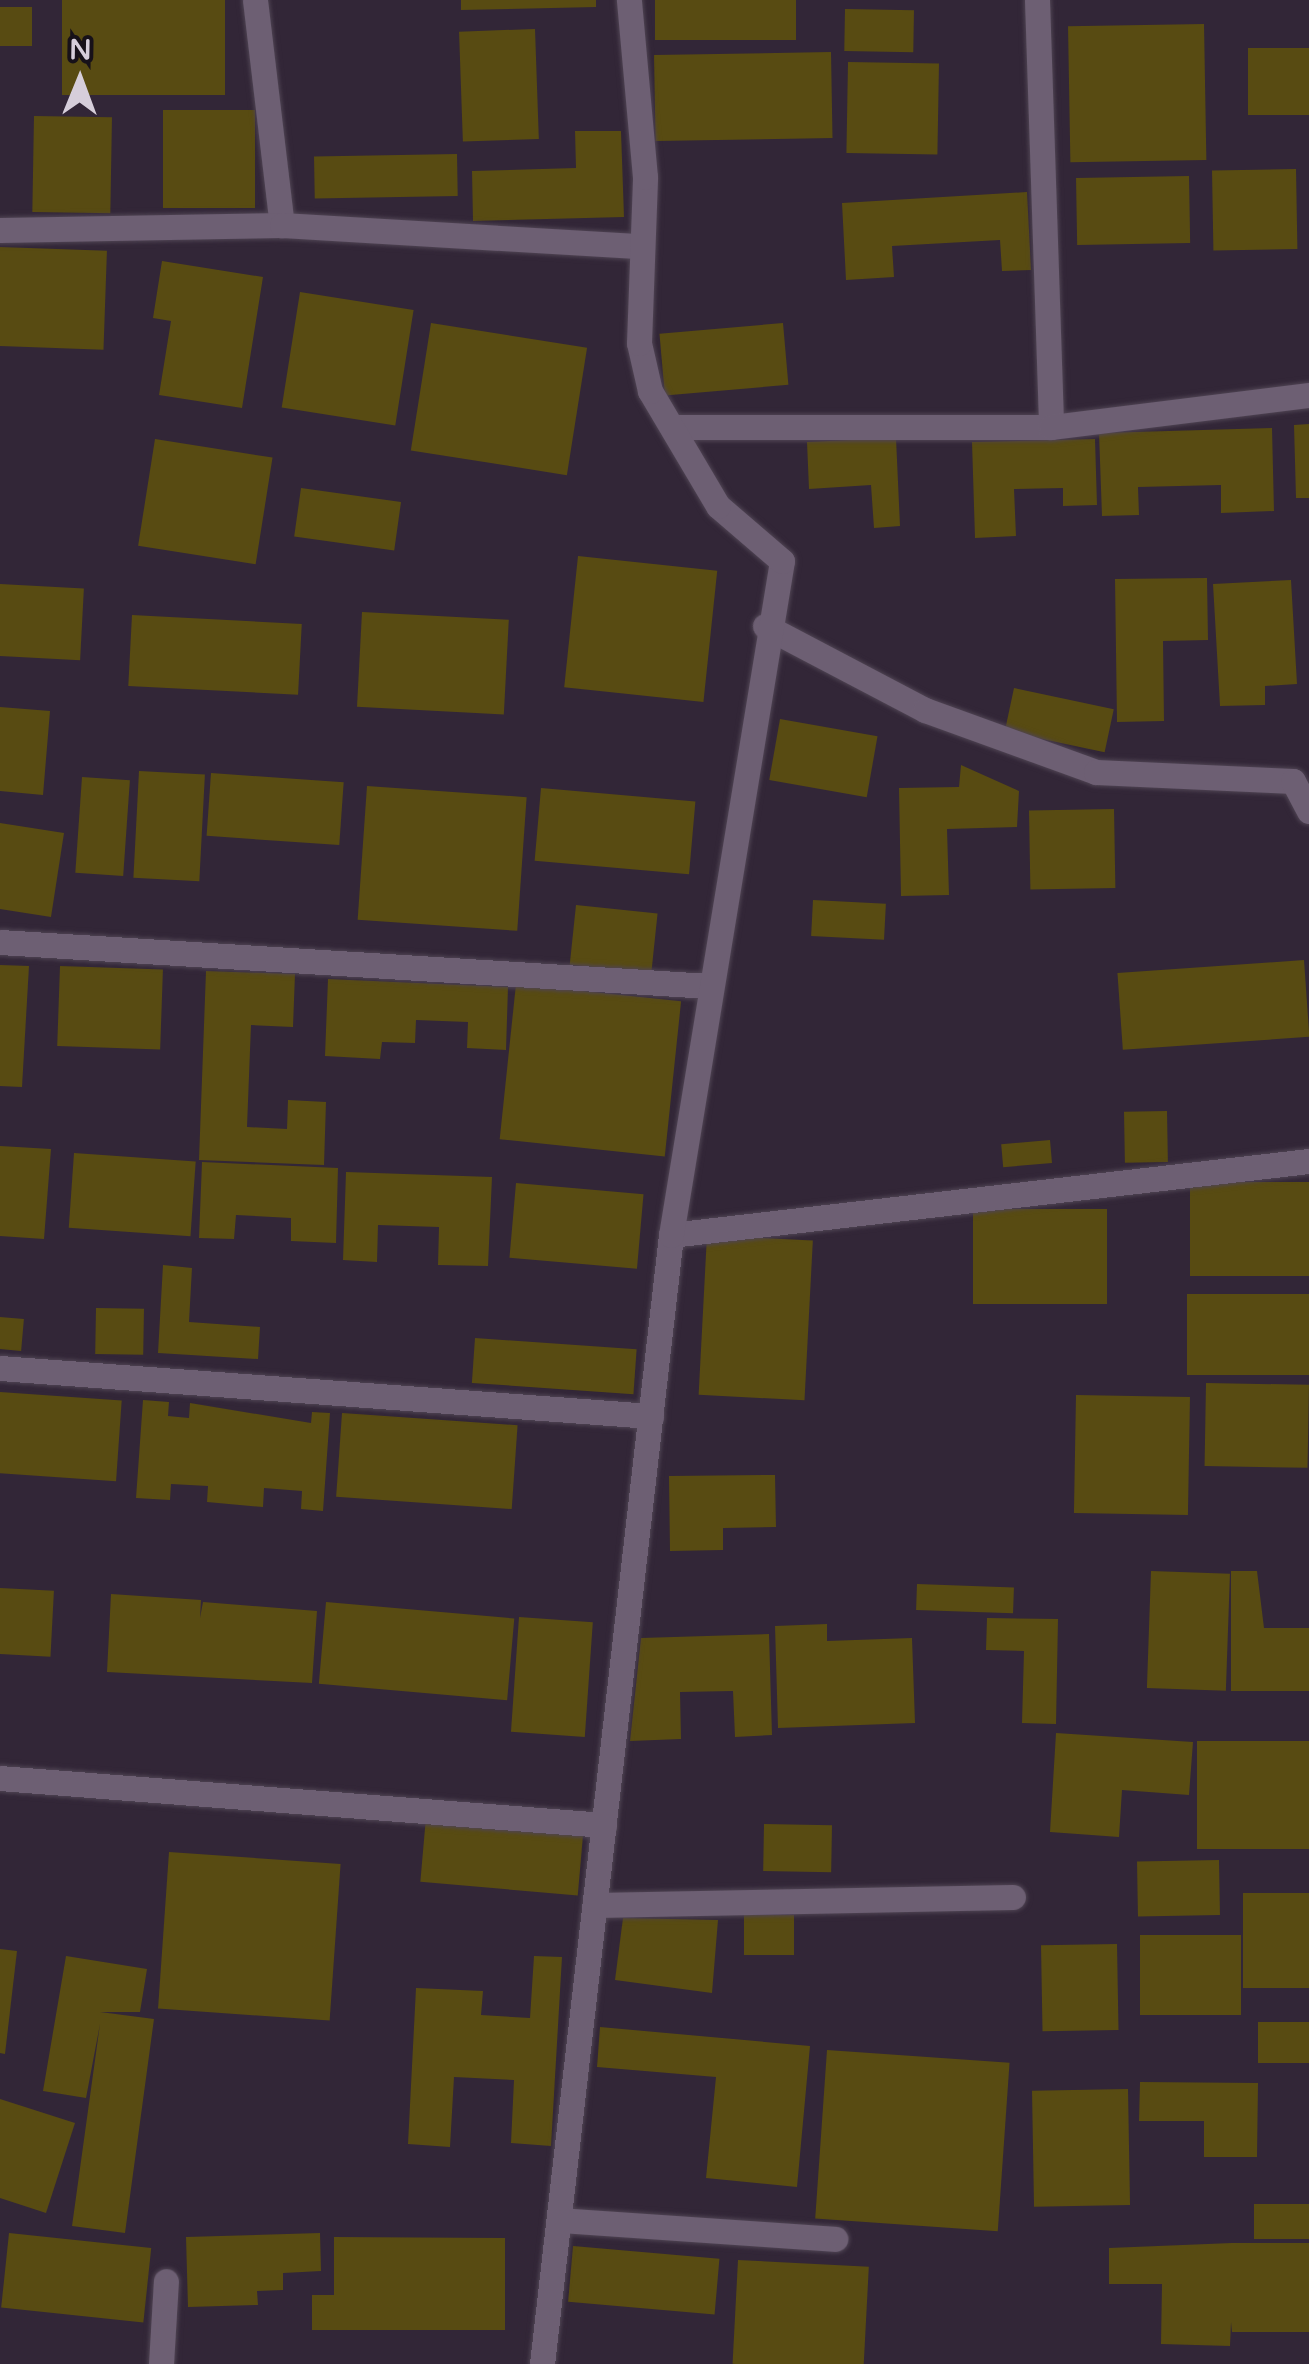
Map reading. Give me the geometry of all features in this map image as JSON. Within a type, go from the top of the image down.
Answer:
[{"type":"street","points":[[254,0],[282,225]]},
{"type":"street","points":[[542,2364],[672,1234],[765,626],[782,561],[718,506],[676,427],[650,391],[639,343],[636,246],[645,177],[629,0]]},
{"type":"street","points":[[1037,0],[1051,426]]},
{"type":"street","points":[[0,230],[282,225],[636,246]]},
{"type":"street","points":[[676,427],[1051,426],[1309,395]]},
{"type":"street","points":[[765,626],[925,710],[1096,772],[1294,780],[1309,811]]},
{"type":"street","points":[[0,942],[710,986]]},
{"type":"street","points":[[672,1234],[1309,1161]]},
{"type":"street","points":[[0,1368],[651,1416]]},
{"type":"street","points":[[0,1778],[604,1825]]},
{"type":"street","points":[[595,1905],[1014,1897]]},
{"type":"street","points":[[559,2220],[836,2239]]},
{"type":"street","points":[[161,2364],[166,2281]]},
{"type":"building","points":[[62,0],[225,0],[225,95],[62,95]]},
{"type":"building","points":[[461,0],[596,0],[596,7],[461,10]]},
{"type":"building","points":[[655,0],[796,0],[796,40],[655,40]]},
{"type":"building","points":[[0,7],[32,7],[32,46],[0,46]]},
{"type":"building","points":[[845,9],[914,10],[913,52],[844,51]]},
{"type":"building","points":[[1204,24],[1206,160],[1070,162],[1068,26]]},
{"type":"building","points":[[535,29],[539,139],[463,142],[459,32]]},
{"type":"building","points":[[1248,48],[1309,48],[1309,115],[1248,115]]},
{"type":"building","points":[[831,52],[833,138],[656,141],[654,55]]},
{"type":"building","points":[[848,62],[939,64],[937,155],[846,153]]},
{"type":"building","points":[[163,110],[255,110],[255,208],[163,208]]},
{"type":"building","points":[[34,116],[112,117],[110,213],[32,212]]},
{"type":"building","points":[[575,131],[621,131],[624,217],[473,221],[472,171],[576,168]]},
{"type":"building","points":[[457,154],[458,196],[315,198],[314,156]]},
{"type":"building","points":[[1296,169],[1297,249],[1213,250],[1212,170]]},
{"type":"building","points":[[1189,176],[1190,243],[1077,245],[1076,178]]},
{"type":"building","points":[[1027,192],[1031,270],[1002,271],[1000,240],[892,246],[894,277],[846,280],[842,203]]},
{"type":"building","points":[[0,247],[107,251],[103,350],[0,346]]},
{"type":"building","points":[[162,261],[263,277],[242,408],[159,395],[171,321],[153,318]]},
{"type":"building","points":[[300,292],[414,310],[395,426],[282,408]]},
{"type":"building","points":[[431,323],[587,348],[567,475],[411,450]]},
{"type":"building","points":[[783,323],[788,385],[665,396],[659,334]]},
{"type":"building","points":[[1309,424],[1309,498],[1296,498],[1294,425]]},
{"type":"building","points":[[1272,428],[1274,511],[1221,513],[1221,485],[1138,487],[1139,515],[1102,516],[1099,433]]},
{"type":"building","points":[[896,438],[900,526],[874,528],[871,485],[809,489],[807,442]]},
{"type":"building","points":[[155,439],[273,458],[256,564],[138,546]]},
{"type":"building","points":[[1095,439],[1097,505],[1063,506],[1063,488],[1014,489],[1016,536],[975,538],[972,442]]},
{"type":"building","points":[[301,488],[401,502],[394,551],[294,537]]},
{"type":"building","points":[[578,556],[717,571],[703,702],[564,687]]},
{"type":"building","points":[[1207,578],[1208,640],[1163,641],[1164,721],[1117,722],[1115,579]]},
{"type":"building","points":[[1291,580],[1297,684],[1265,686],[1265,705],[1220,706],[1213,584]]},
{"type":"building","points":[[0,584],[84,588],[80,660],[0,656]]},
{"type":"building","points":[[362,612],[509,620],[504,715],[357,707]]},
{"type":"building","points":[[132,615],[302,624],[298,695],[128,686]]},
{"type":"building","points":[[1014,688],[1114,709],[1105,752],[1005,731]]},
{"type":"building","points":[[0,707],[50,711],[43,795],[0,791]]},
{"type":"building","points":[[780,719],[877,736],[867,797],[769,780]]},
{"type":"building","points":[[961,765],[1019,791],[1017,827],[947,829],[949,895],[901,896],[899,788],[959,787]]},
{"type":"building","points":[[139,771],[205,774],[199,881],[133,878]]},
{"type":"building","points":[[211,773],[344,782],[339,845],[207,836]]},
{"type":"building","points":[[82,777],[130,780],[123,876],[75,873]]},
{"type":"building","points":[[367,786],[527,797],[517,931],[358,920]]},
{"type":"building","points":[[541,788],[695,802],[689,874],[535,861]]},
{"type":"building","points":[[1114,809],[1115,888],[1030,889],[1029,810]]},
{"type":"building","points":[[0,823],[64,833],[51,917],[0,909]]},
{"type":"building","points":[[813,900],[886,904],[884,940],[811,936]]},
{"type":"building","points":[[576,905],[658,914],[651,973],[570,965]]},
{"type":"building","points":[[1304,960],[1309,1037],[1123,1050],[1117,973]]},
{"type":"building","points":[[0,965],[29,966],[22,1087],[0,1086]]},
{"type":"building","points":[[60,966],[163,970],[160,1050],[57,1046]]},
{"type":"building","points":[[206,971],[295,974],[293,1027],[251,1025],[247,1127],[287,1129],[288,1100],[326,1102],[324,1165],[199,1160]]},
{"type":"building","points":[[328,979],[508,987],[506,1050],[467,1048],[468,1022],[416,1020],[415,1043],[382,1042],[380,1059],[325,1056]]},
{"type":"building","points":[[516,984],[681,1001],[665,1156],[500,1139]]},
{"type":"building","points":[[1167,1111],[1168,1162],[1125,1163],[1124,1112]]},
{"type":"building","points":[[1050,1140],[1052,1163],[1003,1167],[1001,1144]]},
{"type":"building","points":[[0,1146],[51,1149],[44,1239],[0,1236]]},
{"type":"building","points":[[74,1153],[196,1162],[190,1236],[69,1228]]},
{"type":"building","points":[[202,1162],[338,1168],[336,1243],[291,1241],[291,1218],[236,1215],[234,1239],[199,1238]]},
{"type":"building","points":[[346,1172],[492,1177],[488,1266],[438,1265],[439,1227],[378,1225],[377,1262],[343,1260]]},
{"type":"building","points":[[1190,1182],[1309,1182],[1309,1276],[1190,1276]]},
{"type":"building","points":[[516,1183],[644,1194],[637,1269],[509,1258]]},
{"type":"building","points":[[973,1209],[1107,1209],[1107,1304],[973,1304]]},
{"type":"building","points":[[707,1235],[813,1241],[804,1400],[699,1395]]},
{"type":"building","points":[[163,1265],[192,1268],[189,1322],[260,1327],[258,1359],[158,1353]]},
{"type":"building","points":[[1187,1294],[1309,1294],[1309,1375],[1187,1375]]},
{"type":"building","points":[[96,1308],[144,1309],[143,1355],[95,1354]]},
{"type":"building","points":[[0,1317],[24,1319],[21,1351],[0,1349]]},
{"type":"building","points":[[475,1338],[637,1349],[633,1394],[472,1383]]},
{"type":"building","points":[[1206,1383],[1309,1385],[1308,1468],[1205,1466]]},
{"type":"building","points":[[0,1392],[122,1401],[116,1481],[0,1473]]},
{"type":"building","points":[[1076,1395],[1190,1397],[1188,1515],[1074,1513]]},
{"type":"building","points":[[143,1400],[169,1402],[168,1416],[189,1418],[190,1403],[311,1423],[312,1412],[330,1413],[323,1511],[301,1509],[302,1491],[264,1488],[263,1507],[207,1502],[208,1486],[171,1484],[170,1500],[136,1498]]},
{"type":"building","points":[[342,1413],[518,1425],[512,1509],[336,1497]]},
{"type":"building","points":[[775,1475],[776,1527],[723,1528],[723,1550],[670,1551],[669,1476]]},
{"type":"building","points":[[1151,1571],[1230,1574],[1226,1691],[1147,1688]]},
{"type":"building","points":[[1231,1571],[1257,1571],[1264,1628],[1309,1628],[1309,1691],[1231,1691]]},
{"type":"building","points":[[917,1584],[1014,1587],[1013,1613],[916,1610]]},
{"type":"building","points":[[0,1588],[54,1591],[50,1657],[0,1654]]},
{"type":"building","points":[[111,1594],[201,1600],[200,1618],[203,1602],[317,1611],[312,1683],[107,1672]]},
{"type":"building","points":[[326,1602],[514,1618],[507,1700],[319,1684]]},
{"type":"building","points":[[519,1617],[593,1622],[585,1737],[511,1732]]},
{"type":"building","points":[[987,1618],[1058,1619],[1056,1724],[1022,1723],[1024,1651],[986,1650]]},
{"type":"building","points":[[827,1624],[827,1641],[912,1638],[915,1723],[778,1728],[775,1626]]},
{"type":"building","points":[[769,1634],[772,1735],[735,1737],[733,1691],[680,1692],[681,1739],[630,1741],[641,1638]]},
{"type":"building","points":[[1056,1733],[1193,1742],[1189,1795],[1122,1790],[1119,1837],[1050,1832]]},
{"type":"building","points":[[1197,1741],[1309,1741],[1309,1849],[1197,1849]]},
{"type":"building","points":[[426,1817],[583,1831],[578,1896],[420,1882]]},
{"type":"building","points":[[764,1824],[832,1825],[831,1872],[763,1871]]},
{"type":"building","points":[[169,1852],[341,1864],[330,2021],[158,2009]]},
{"type":"building","points":[[1219,1860],[1220,1915],[1138,1916],[1137,1861]]},
{"type":"building","points":[[1243,1893],[1309,1893],[1309,1988],[1243,1988]]},
{"type":"building","points":[[744,1915],[794,1915],[794,1955],[744,1955]]},
{"type":"building","points":[[623,1918],[718,1920],[712,1993],[615,1980]]},
{"type":"building","points":[[1140,1935],[1241,1935],[1241,2015],[1140,2015]]},
{"type":"building","points":[[1117,1944],[1119,2030],[1043,2031],[1041,1945]]},
{"type":"building","points":[[0,1949],[17,1951],[5,2054],[0,2053]]},
{"type":"building","points":[[66,1956],[147,1969],[140,2012],[100,2012],[154,2019],[125,2233],[72,2226],[100,2024],[86,2098],[43,2091]]},
{"type":"building","points":[[534,1956],[562,1957],[551,2146],[511,2143],[514,2080],[454,2077],[450,2147],[408,2144],[416,1988],[483,1991],[481,2015],[530,2018]]},
{"type":"building","points":[[1258,2022],[1309,2022],[1309,2063],[1258,2063]]},
{"type":"building","points":[[600,2027],[810,2046],[797,2187],[706,2178],[716,2077],[597,2067]]},
{"type":"building","points":[[827,2050],[1010,2063],[998,2231],[815,2219]]},
{"type":"building","points":[[1140,2082],[1258,2083],[1257,2157],[1204,2157],[1204,2121],[1139,2121]]},
{"type":"building","points":[[1128,2089],[1130,2205],[1034,2207],[1032,2091]]},
{"type":"building","points":[[0,2099],[75,2123],[46,2213],[0,2198]]},
{"type":"building","points":[[1254,2204],[1309,2204],[1309,2239],[1254,2239]]},
{"type":"building","points":[[9,2233],[151,2248],[143,2323],[1,2308]]},
{"type":"building","points":[[320,2233],[321,2271],[283,2273],[283,2290],[257,2291],[258,2305],[188,2307],[186,2237]]},
{"type":"building","points":[[334,2237],[505,2238],[505,2330],[312,2330],[312,2295],[334,2295]]},
{"type":"building","points":[[1309,2243],[1309,2332],[1232,2332],[1231,2322],[1230,2346],[1161,2344],[1162,2284],[1109,2284],[1109,2248]]},
{"type":"building","points":[[573,2246],[719,2259],[715,2315],[568,2302]]},
{"type":"building","points":[[738,2260],[869,2267],[864,2364],[733,2364]]}]
